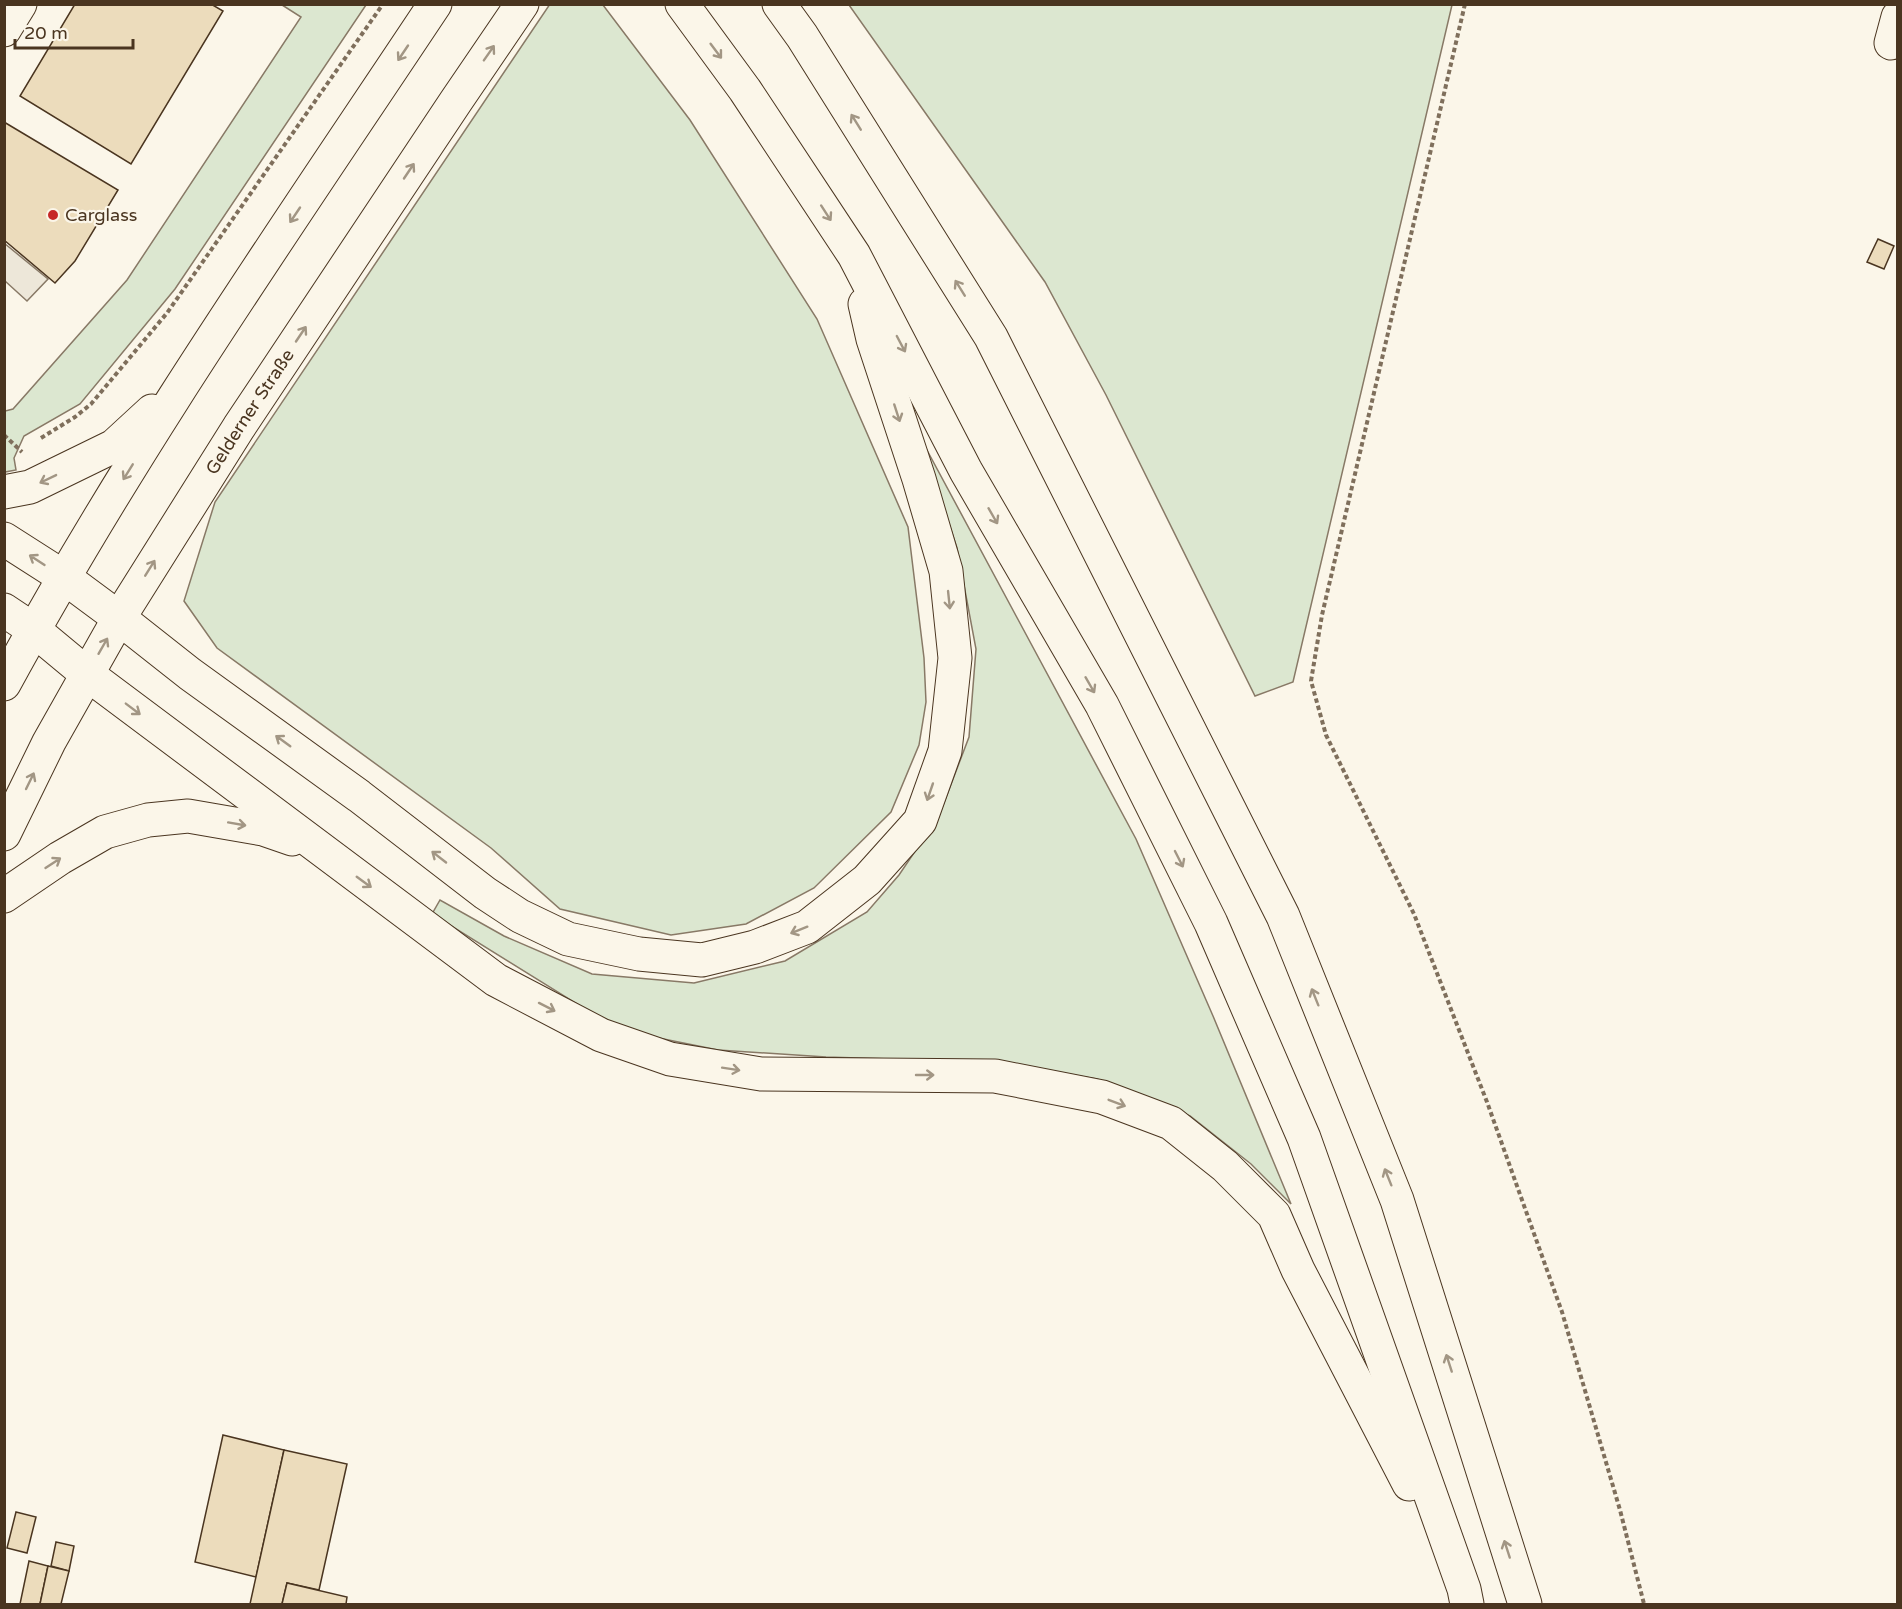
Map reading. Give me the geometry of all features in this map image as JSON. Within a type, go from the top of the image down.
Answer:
[{"type":"main road","points":[[4,30],[20,4]]},
{"type":"main road","points":[[4,684],[33,630],[181,386],[435,4]]},
{"type":"main road","name":"Gelderner Straße","points":[[4,834],[49,742],[119,618],[246,418],[522,4]]},
{"type":"main road","points":[[681,4],[745,90],[854,255],[966,471],[1102,705],[1211,923],[1304,1138],[1465,1597]]},
{"type":"main road","points":[[779,4],[808,46],[991,337],[1282,916],[1397,1200],[1525,1605]]},
{"type":"main road","points":[[4,539],[65,578],[190,674],[359,796],[485,893],[520,916],[567,939],[639,954],[702,960],[755,947],[807,927],[867,880],[920,820],[945,751],[955,658],[946,571],[919,479],[873,339],[854,255]]},
{"type":"main road","points":[[21,478],[114,446],[181,386]]},
{"type":"main road","points":[[4,610],[316,848],[495,980],[601,1035],[670,1059],[761,1074],[994,1076],[1102,1097],[1171,1123],[1225,1166],[1274,1215],[1298,1270],[1465,1597]]},
{"type":"main road","points":[[4,896],[60,858],[105,832],[148,819],[188,816],[263,829],[316,848]]},
{"type":"path","points":[[21,478],[34,444],[91,404],[167,313],[382,4]]},
{"type":"path","points":[[1465,4],[1322,615],[1311,681],[1326,735],[1414,914],[1495,1124],[1562,1312],[1620,1510],[1644,1605]]},
{"type":"path","points":[[4,435],[21,478]]},
{"type":"green space","points":[[550,4],[603,5],[690,120],[817,319],[908,527],[924,658],[926,702],[919,745],[891,812],[814,888],[746,924],[671,935],[560,909],[491,848],[217,648],[184,601],[215,502]]},
{"type":"green space","points":[[282,5],[366,5],[175,289],[80,404],[24,436],[14,458],[16,470],[5,472],[5,411],[13,409],[127,280],[301,17]]},
{"type":"green space","points":[[849,5],[1452,5],[1293,682],[1255,696],[1106,395],[1045,282]]},
{"type":"green space","points":[[921,439],[1136,839],[1291,1204],[1251,1164],[1190,1116],[1097,1079],[990,1062],[826,1057],[718,1050],[619,1030],[432,914],[440,900],[504,936],[592,974],[694,983],[785,961],[867,912],[899,875],[939,816],[969,737],[976,649],[957,548]]},
{"type":"shaded area","points":[[4,243],[48,279],[27,301],[5,281]]},
{"type":"building","points":[[75,4],[211,4],[223,11],[131,164],[20,96]]},
{"type":"building","name":"Carglass","points":[[4,122],[118,190],[75,261],[55,283],[4,240]]},
{"type":"building","points":[[1878,239],[1894,246],[1884,269],[1867,262]]},
{"type":"building","points":[[223,1435],[284,1450],[256,1577],[195,1562]]},
{"type":"building","points":[[284,1450],[347,1464],[319,1590],[287,1583],[282,1604],[250,1604]]},
{"type":"building","points":[[16,1512],[36,1517],[27,1553],[7,1548]]},
{"type":"building","points":[[56,1542],[74,1546],[69,1571],[51,1566]]},
{"type":"building","points":[[29,1561],[48,1566],[40,1604],[20,1604]]},
{"type":"building","points":[[48,1566],[69,1571],[61,1604],[40,1604]]},
{"type":"building","points":[[287,1583],[347,1597],[346,1604],[282,1604]]},
{"type":"place","name":"Carglass","points":[[53,215]]}]
